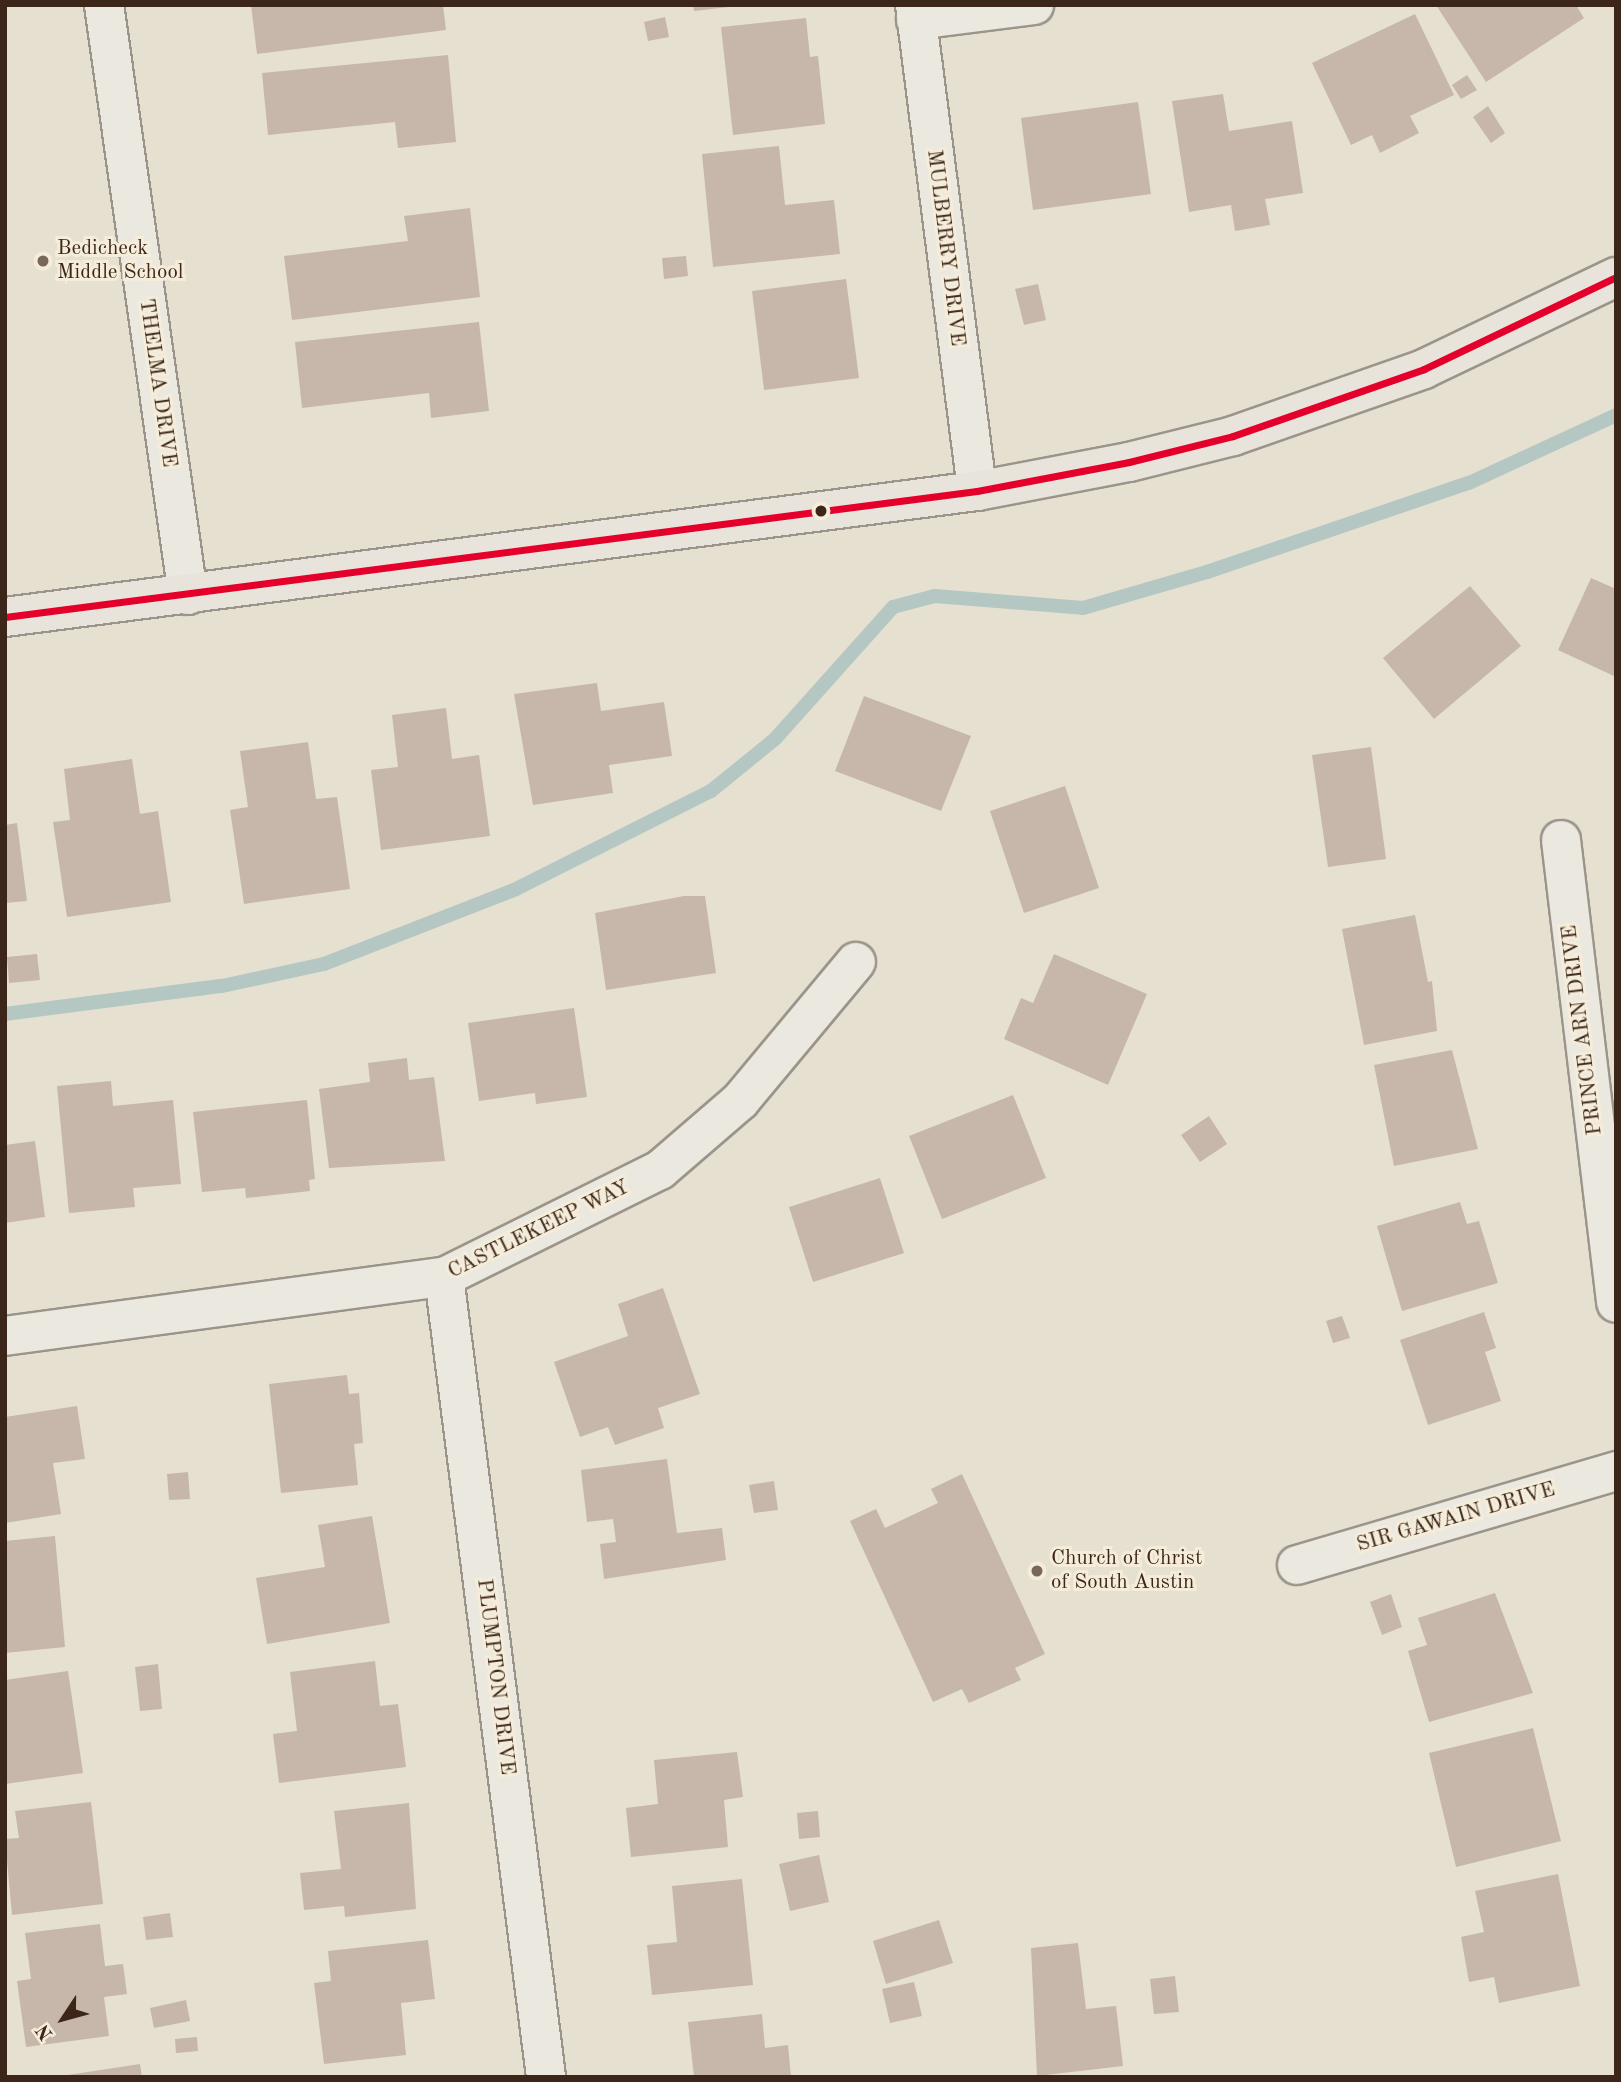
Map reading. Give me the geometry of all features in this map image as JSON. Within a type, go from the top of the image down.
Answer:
[{"type":"main road","points":[[5,617],[977,491],[1233,436],[1321,407],[1435,364],[1616,277]]},
{"type":"street","name":"THELMA DRIVE","points":[[104,5],[188,595]]},
{"type":"street","points":[[916,13],[1034,5]]},
{"type":"street","name":"MULBERRY DRIVE","points":[[916,13],[977,491]]},
{"type":"street","name":"PRINCE ARN DRIVE","points":[[1561,840],[1616,1303]]},
{"type":"street","name":"CASTLEKEEP WAY","points":[[5,1336],[444,1278],[603,1202],[670,1163],[740,1101],[856,962]]},
{"type":"street","name":"PLUMPTON DRIVE","points":[[444,1278],[547,2077]]},
{"type":"street","name":"SIR GAWAIN DRIVE","points":[[1297,1565],[1616,1471]]},
{"type":"building","points":[[251,5],[443,5],[446,30],[257,54]]},
{"type":"building","points":[[693,5],[729,5],[729,7],[694,11]]},
{"type":"building","points":[[1436,5],[1576,5],[1584,18],[1486,82]]},
{"type":"building","points":[[1415,14],[1454,95],[1410,116],[1419,133],[1380,153],[1372,135],[1351,145],[1312,63]]},
{"type":"building","points":[[665,17],[669,37],[648,41],[644,22]]},
{"type":"building","points":[[806,18],[810,57],[818,56],[825,124],[733,135],[721,27]]},
{"type":"building","points":[[448,55],[456,142],[398,148],[395,122],[268,135],[262,73]]},
{"type":"building","points":[[1467,75],[1477,90],[1461,99],[1452,85]]},
{"type":"building","points":[[1223,94],[1229,131],[1292,121],[1303,193],[1265,199],[1270,225],[1235,231],[1231,205],[1189,212],[1172,101]]},
{"type":"building","points":[[1138,102],[1151,194],[1033,210],[1021,118]]},
{"type":"building","points":[[1488,106],[1505,133],[1491,143],[1473,117]]},
{"type":"building","points":[[779,146],[785,205],[834,200],[840,254],[713,267],[702,154]]},
{"type":"building","points":[[470,208],[480,297],[292,320],[284,256],[408,241],[404,216]]},
{"type":"building","points":[[686,256],[688,276],[664,279],[662,258]]},
{"type":"building","points":[[846,279],[859,378],[764,390],[752,291]]},
{"type":"building","points":[[1038,284],[1046,320],[1024,325],[1015,289]]},
{"type":"building","points":[[479,322],[489,411],[431,418],[429,393],[302,408],[295,342]]},
{"type":"building","points":[[1591,578],[1616,589],[1616,677],[1558,650]]},
{"type":"building","points":[[1470,586],[1521,646],[1434,719],[1383,658]]},
{"type":"building","points":[[597,683],[601,711],[664,702],[672,756],[609,765],[613,793],[533,805],[514,694]]},
{"type":"building","points":[[864,696],[971,736],[941,811],[835,771]]},
{"type":"building","points":[[446,708],[452,759],[479,755],[490,836],[381,850],[371,770],[398,767],[392,715]]},
{"type":"building","points":[[308,742],[316,799],[337,797],[350,889],[244,904],[230,810],[248,807],[240,751]]},
{"type":"building","points":[[1371,747],[1386,859],[1328,867],[1312,755]]},
{"type":"building","points":[[132,759],[140,814],[158,811],[171,902],[67,917],[53,822],[70,820],[64,769]]},
{"type":"building","points":[[1065,786],[1099,888],[1024,913],[990,811]]},
{"type":"building","points":[[17,823],[27,901],[5,903],[5,825]]},
{"type":"building","points":[[684,896],[705,896],[716,973],[606,990],[595,913]]},
{"type":"building","points":[[1415,915],[1428,982],[1432,981],[1437,1031],[1364,1045],[1342,929]]},
{"type":"building","points":[[37,954],[40,980],[9,983],[7,957]]},
{"type":"building","points":[[1054,954],[1147,994],[1108,1085],[1004,1039],[1021,998],[1033,1003]]},
{"type":"building","points":[[574,1008],[587,1097],[536,1104],[535,1093],[479,1101],[468,1023]]},
{"type":"building","points":[[1452,1050],[1478,1149],[1394,1166],[1374,1065]]},
{"type":"building","points":[[407,1058],[409,1080],[434,1077],[445,1161],[329,1168],[319,1089],[370,1082],[368,1063]]},
{"type":"building","points":[[111,1081],[113,1106],[173,1100],[181,1184],[133,1188],[135,1207],[69,1213],[57,1086]]},
{"type":"building","points":[[1013,1095],[1046,1178],[942,1219],[909,1136]]},
{"type":"building","points":[[307,1100],[315,1179],[309,1180],[310,1191],[246,1198],[245,1188],[202,1192],[193,1112]]},
{"type":"building","points":[[1209,1116],[1227,1144],[1200,1162],[1181,1135]]},
{"type":"building","points":[[35,1141],[45,1217],[5,1223],[5,1145]]},
{"type":"building","points":[[880,1178],[904,1253],[813,1282],[789,1207]]},
{"type":"building","points":[[1460,1202],[1467,1224],[1479,1221],[1498,1283],[1402,1311],[1377,1226]]},
{"type":"building","points":[[663,1288],[700,1394],[658,1408],[664,1428],[615,1445],[608,1427],[580,1437],[554,1362],[628,1336],[618,1304]]},
{"type":"building","points":[[1484,1312],[1496,1348],[1485,1352],[1501,1401],[1428,1425],[1400,1340]]},
{"type":"building","points":[[1342,1316],[1350,1338],[1333,1343],[1326,1321]]},
{"type":"building","points":[[347,1375],[349,1394],[359,1393],[363,1443],[354,1444],[358,1485],[281,1493],[269,1384]]},
{"type":"building","points":[[77,1406],[85,1459],[53,1463],[61,1514],[5,1523],[5,1417]]},
{"type":"building","points":[[667,1459],[677,1533],[722,1528],[726,1560],[604,1579],[600,1544],[616,1542],[613,1519],[587,1522],[581,1470]]},
{"type":"building","points":[[188,1472],[190,1499],[169,1500],[167,1474]]},
{"type":"building","points":[[962,1474],[1045,1654],[1015,1668],[1021,1680],[969,1703],[962,1689],[933,1702],[850,1521],[876,1509],[885,1528],[938,1503],[931,1489]]},
{"type":"building","points":[[774,1481],[778,1510],[754,1513],[749,1485]]},
{"type":"building","points":[[372,1516],[390,1623],[267,1644],[256,1578],[325,1567],[318,1525]]},
{"type":"building","points":[[55,1536],[65,1647],[5,1653],[5,1541]]},
{"type":"building","points":[[1495,1593],[1533,1693],[1429,1722],[1408,1651],[1427,1645],[1418,1618]]},
{"type":"building","points":[[1391,1594],[1402,1627],[1382,1635],[1370,1602]]},
{"type":"building","points":[[375,1661],[380,1706],[398,1704],[406,1767],[279,1783],[273,1734],[297,1731],[290,1672]]},
{"type":"building","points":[[158,1664],[162,1709],[140,1711],[135,1667]]},
{"type":"building","points":[[68,1671],[83,1773],[5,1784],[5,1680]]},
{"type":"building","points":[[1533,1728],[1561,1841],[1456,1867],[1429,1753]]},
{"type":"building","points":[[737,1752],[743,1797],[724,1800],[728,1847],[631,1857],[626,1808],[658,1804],[654,1760]]},
{"type":"building","points":[[91,1802],[103,1904],[12,1915],[5,1839],[19,1838],[15,1811]]},
{"type":"building","points":[[409,1803],[416,1909],[345,1917],[344,1906],[304,1910],[300,1873],[341,1869],[334,1811]]},
{"type":"building","points":[[818,1811],[820,1837],[799,1839],[797,1813]]},
{"type":"building","points":[[819,1855],[829,1902],[790,1911],[779,1864]]},
{"type":"building","points":[[1558,1874],[1580,1986],[1499,2003],[1494,1977],[1469,1982],[1461,1937],[1484,1932],[1475,1891]]},
{"type":"building","points":[[742,1879],[753,1985],[652,1995],[647,1945],[677,1942],[672,1886]]},
{"type":"building","points":[[170,1913],[173,1937],[146,1940],[143,1917]]},
{"type":"building","points":[[939,1920],[953,1963],[886,1984],[873,1941]]},
{"type":"building","points":[[100,1924],[105,1966],[123,1964],[127,1994],[104,1997],[109,2036],[26,2047],[17,1981],[31,1979],[25,1933]]},
{"type":"building","points":[[428,1940],[435,1999],[401,2003],[406,2055],[324,2064],[314,1983],[331,1981],[328,1951]]},
{"type":"building","points":[[1078,1943],[1086,2009],[1116,2006],[1123,2066],[1037,2076],[1031,1948]]},
{"type":"building","points":[[1175,1976],[1179,2012],[1154,2014],[1150,1979]]},
{"type":"building","points":[[914,1982],[922,2016],[890,2023],[882,1989]]},
{"type":"building","points":[[186,2000],[190,2021],[154,2028],[150,2008]]},
{"type":"building","points":[[762,2014],[765,2048],[788,2045],[791,2077],[694,2077],[688,2022]]},
{"type":"building","points":[[197,2037],[198,2051],[176,2053],[175,2039]]},
{"type":"building","points":[[140,2064],[142,2077],[68,2077],[68,2075]]},
{"type":"waterway","points":[[5,1014],[222,986],[324,964],[516,889],[711,791],[775,739],[893,607],[935,596],[1083,608],[1207,572],[1469,483],[1616,415]]},
{"type":"transit line","points":[[5,617],[977,491],[1129,462],[1233,436],[1424,369],[1616,277]]},
{"type":"place","name":"Bedicheck Middle School","points":[[43,261]]},
{"type":"place","name":"Church of Christ of South Austin","points":[[1037,1571]]}]
